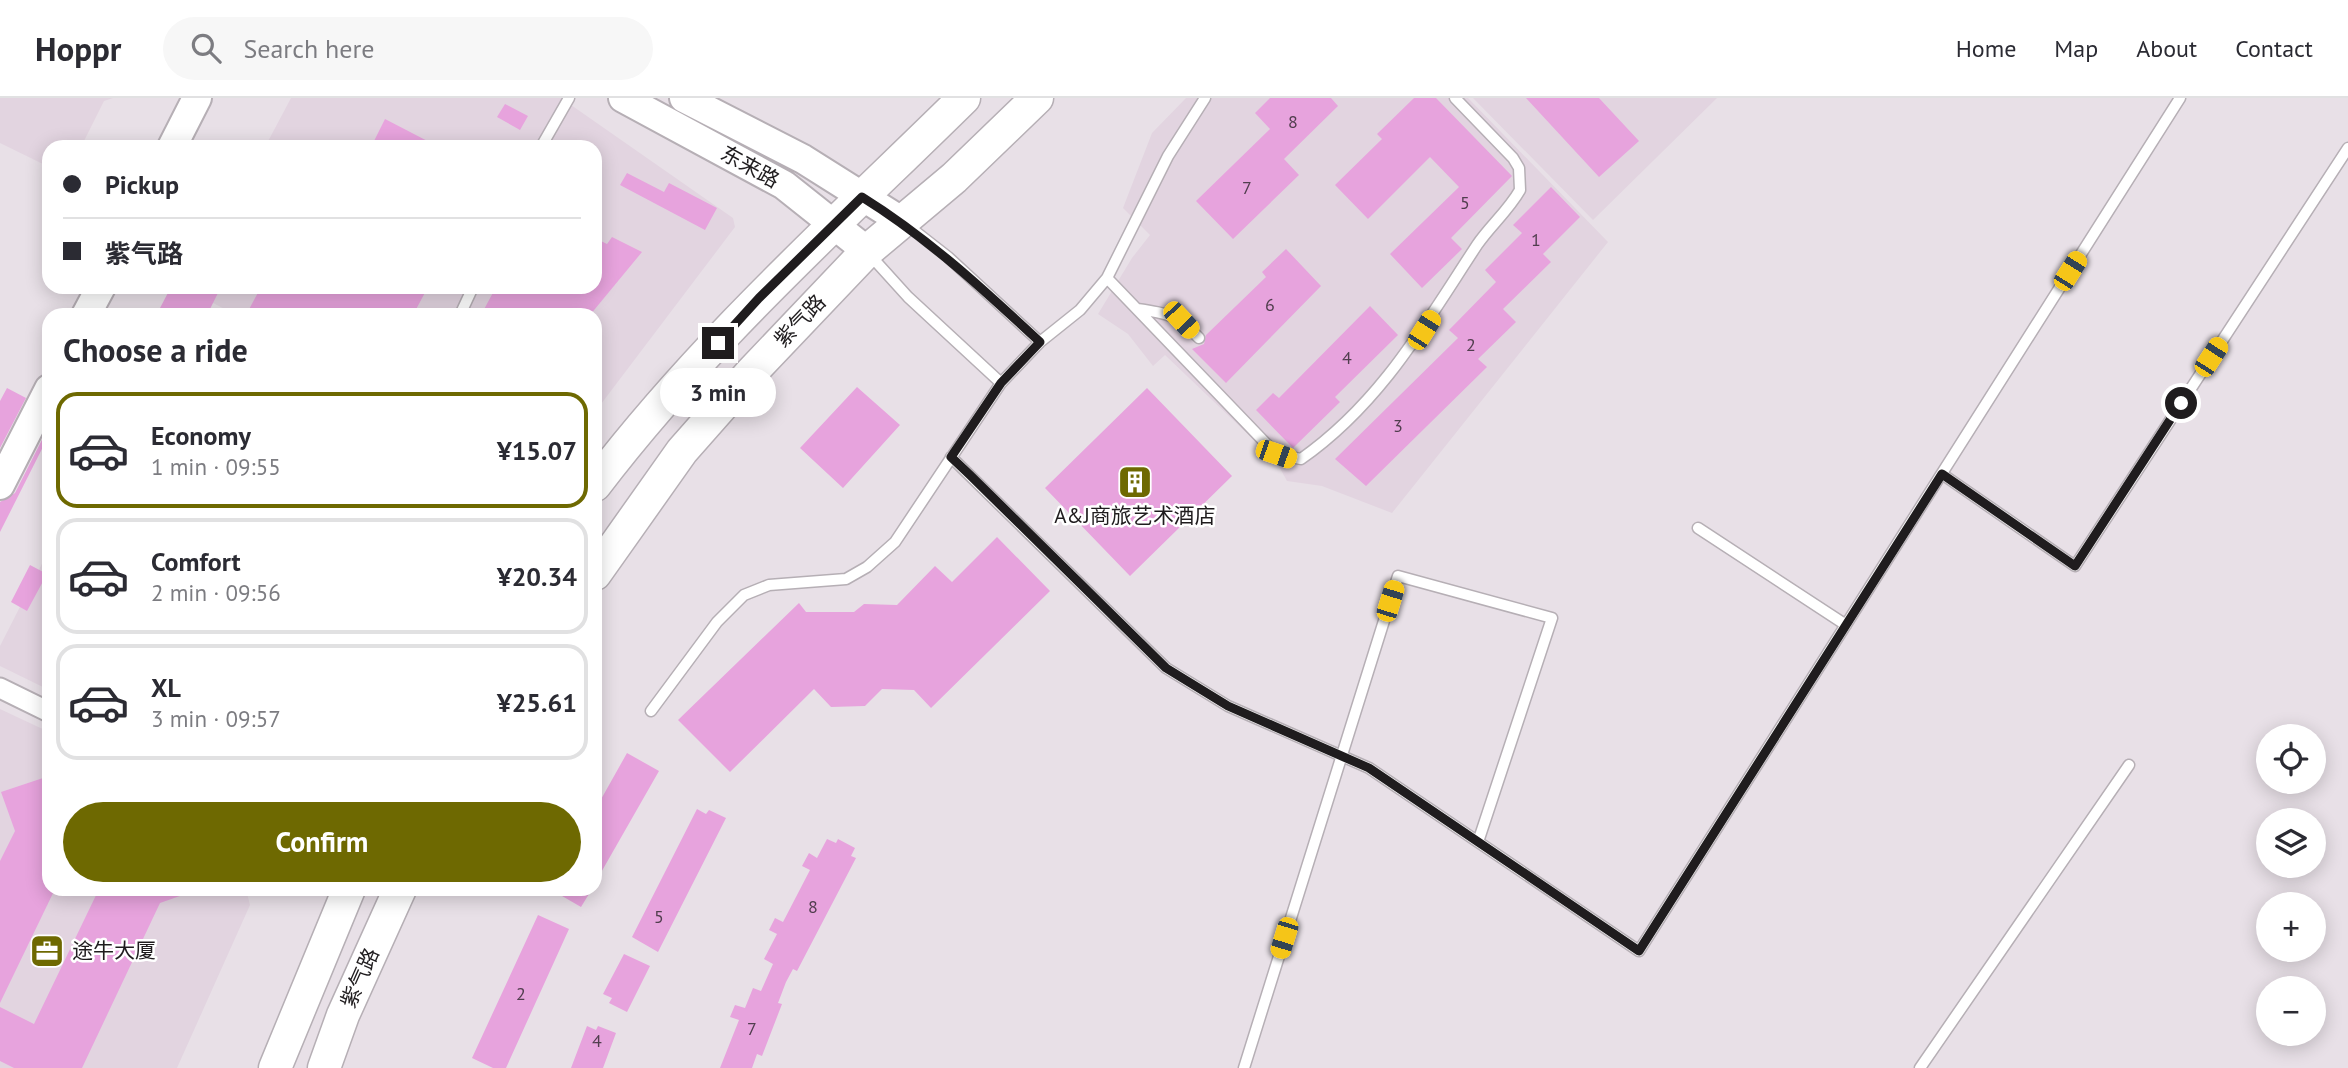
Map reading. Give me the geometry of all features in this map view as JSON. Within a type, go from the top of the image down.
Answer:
[{"type":"main road","points":[[602,476],[627,443],[718,343],[834,222],[964,98]]},
{"type":"main road","points":[[977,98],[976,106],[981,119],[991,125],[1011,123]]},
{"type":"main road","name":"紫气路","points":[[602,564],[682,450],[750,374],[867,251],[954,178],[1037,98]]},
{"type":"main road","points":[[718,343],[743,346],[751,358],[750,374]]},
{"type":"main road","points":[[275,1068],[346,896]]},
{"type":"main road","name":"紫气路","points":[[324,1068],[343,1015],[397,896]]},
{"type":"street","points":[[176,140],[197,98]]},
{"type":"street","name":"东来路","points":[[622,98],[784,185],[834,222],[867,251]]},
{"type":"street","name":"东来路","points":[[684,98],[803,159],[903,222]]},
{"type":"street","points":[[0,485],[42,402]]},
{"type":"street","points":[[0,688],[42,709]]},
{"type":"lane","points":[[545,140],[569,98]]},
{"type":"lane","points":[[651,710],[718,622],[744,595],[769,584],[846,579],[867,567],[895,542],[925,502],[951,457],[1001,383],[1040,342],[1080,310],[1107,278],[1168,156],[1205,98]]},
{"type":"lane","points":[[1107,278],[1276,454],[1301,459],[1319,447],[1396,370],[1476,245],[1520,190],[1519,168],[1513,158],[1455,98]]},
{"type":"lane","points":[[951,457],[1166,668],[1228,706],[1369,768],[1639,951],[2179,98]]},
{"type":"lane","points":[[1942,474],[2075,566],[2348,148]]},
{"type":"lane","points":[[903,222],[948,257],[1040,342]]},
{"type":"lane","points":[[867,251],[908,297],[1001,383]]},
{"type":"lane","points":[[1136,309],[1167,313],[1181,320],[1199,338]]},
{"type":"lane","points":[[1698,528],[1846,625]]},
{"type":"lane","points":[[1244,1068],[1398,576],[1552,618],[1478,842]]},
{"type":"lane","points":[[1920,1068],[2129,765]]},
{"type":"shaded area","points":[[0,98],[113,98],[104,101],[84,140],[42,140],[42,164],[0,143]]},
{"type":"shaded area","points":[[291,98],[561,98],[733,218],[735,227],[602,403],[602,308],[223,308],[196,294],[602,294],[602,140],[269,140]]},
{"type":"shaded area","points":[[1186,98],[1468,98],[1608,242],[1392,513],[1322,486],[1287,481],[1276,461],[1165,355],[1153,366],[1128,334],[1098,314],[1132,258],[1150,235],[1123,208],[1152,133]]},
{"type":"shaded area","points":[[1473,98],[1717,98],[1593,220]]},
{"type":"shaded area","points":[[42,564],[42,687],[0,666],[0,646]]},
{"type":"shaded area","points":[[0,709],[42,729],[42,896],[248,896],[250,905],[177,1068],[0,1068]]},
{"type":"building","points":[[1270,98],[1331,98],[1338,106],[1284,159],[1299,175],[1233,239],[1196,201],[1270,129],[1255,113]]},
{"type":"building","points":[[1414,98],[1436,98],[1512,176],[1451,238],[1462,249],[1422,288],[1390,254],[1459,187],[1430,157],[1368,219],[1335,185],[1382,139],[1377,134]]},
{"type":"building","points":[[1526,98],[1599,98],[1639,141],[1599,177]]},
{"type":"building","points":[[505,104],[528,116],[520,130],[497,117]]},
{"type":"building","points":[[385,119],[426,140],[374,140]]},
{"type":"building","points":[[627,173],[664,192],[669,183],[717,208],[705,230],[620,185]]},
{"type":"building","points":[[1551,187],[1580,217],[1543,254],[1551,262],[1503,309],[1516,322],[1478,359],[1487,367],[1366,486],[1335,459],[1458,338],[1449,330],[1496,282],[1485,270],[1522,233],[1513,225]]},
{"type":"building","points":[[612,237],[642,252],[596,308],[485,308],[492,294],[602,294],[602,242],[607,244]]},
{"type":"building","points":[[1286,249],[1321,286],[1226,383],[1192,349],[1204,344],[1206,335],[1266,277],[1262,272]]},
{"type":"building","points":[[167,294],[218,294],[210,308],[160,308]]},
{"type":"building","points":[[257,294],[424,294],[417,308],[250,308]]},
{"type":"building","points":[[1370,306],[1398,335],[1335,397],[1340,402],[1293,448],[1256,410],[1273,393],[1279,398]]},
{"type":"building","points":[[857,387],[900,425],[843,488],[800,448]]},
{"type":"building","points":[[7,388],[26,398],[0,448],[0,401]]},
{"type":"building","name":"A&J商旅艺术酒店","points":[[1147,388],[1232,476],[1130,576],[1045,488]]},
{"type":"building","points":[[42,440],[42,449],[0,532],[0,502],[15,493]]},
{"type":"building","points":[[997,537],[1050,591],[931,708],[914,690],[882,689],[865,706],[831,707],[814,689],[730,772],[678,720],[799,603],[806,612],[854,612],[864,604],[897,605],[935,566],[952,582]]},
{"type":"building","points":[[30,565],[42,571],[42,583],[27,611],[11,602]]},
{"type":"building","points":[[627,753],[659,771],[602,871],[602,798]]},
{"type":"building","points":[[42,778],[42,896],[52,896],[0,1003],[0,861],[15,831],[1,792]]},
{"type":"building","points":[[697,809],[706,814],[709,810],[726,818],[658,952],[632,937]]},
{"type":"building","points":[[827,839],[836,843],[838,839],[855,848],[851,856],[856,858],[797,971],[793,969],[786,982],[778,1003],[782,1004],[762,1056],[757,1054],[752,1068],[720,1068],[739,1020],[730,1017],[735,1005],[745,1008],[753,988],[761,991],[773,964],[764,959],[777,934],[769,930],[775,918],[783,922],[810,870],[802,866],[809,853],[817,858]]},
{"type":"building","points":[[96,896],[180,896],[160,903],[82,1068],[14,1068],[0,1061],[0,1007],[34,1024]]},
{"type":"building","points":[[562,896],[588,896],[581,907]]},
{"type":"building","points":[[538,915],[569,929],[506,1068],[493,1068],[472,1058]]},
{"type":"building","points":[[624,954],[650,966],[627,1012],[609,1003],[612,998],[603,994]]},
{"type":"building","points":[[587,1026],[596,1030],[598,1026],[616,1033],[603,1068],[571,1068]]},
{"type":"place","name":"A&J商旅艺术酒店","points":[[1135,482]]},
{"type":"place","name":"途牛大厦","points":[[47,951]]},
{"type":"route","points":[[718,343],[759,298],[862,197],[903,222],[948,257],[1040,342],[1001,383],[951,457],[1166,668],[1228,706],[1369,768],[1639,951],[1942,474],[2075,566],[2181,403]]}]
